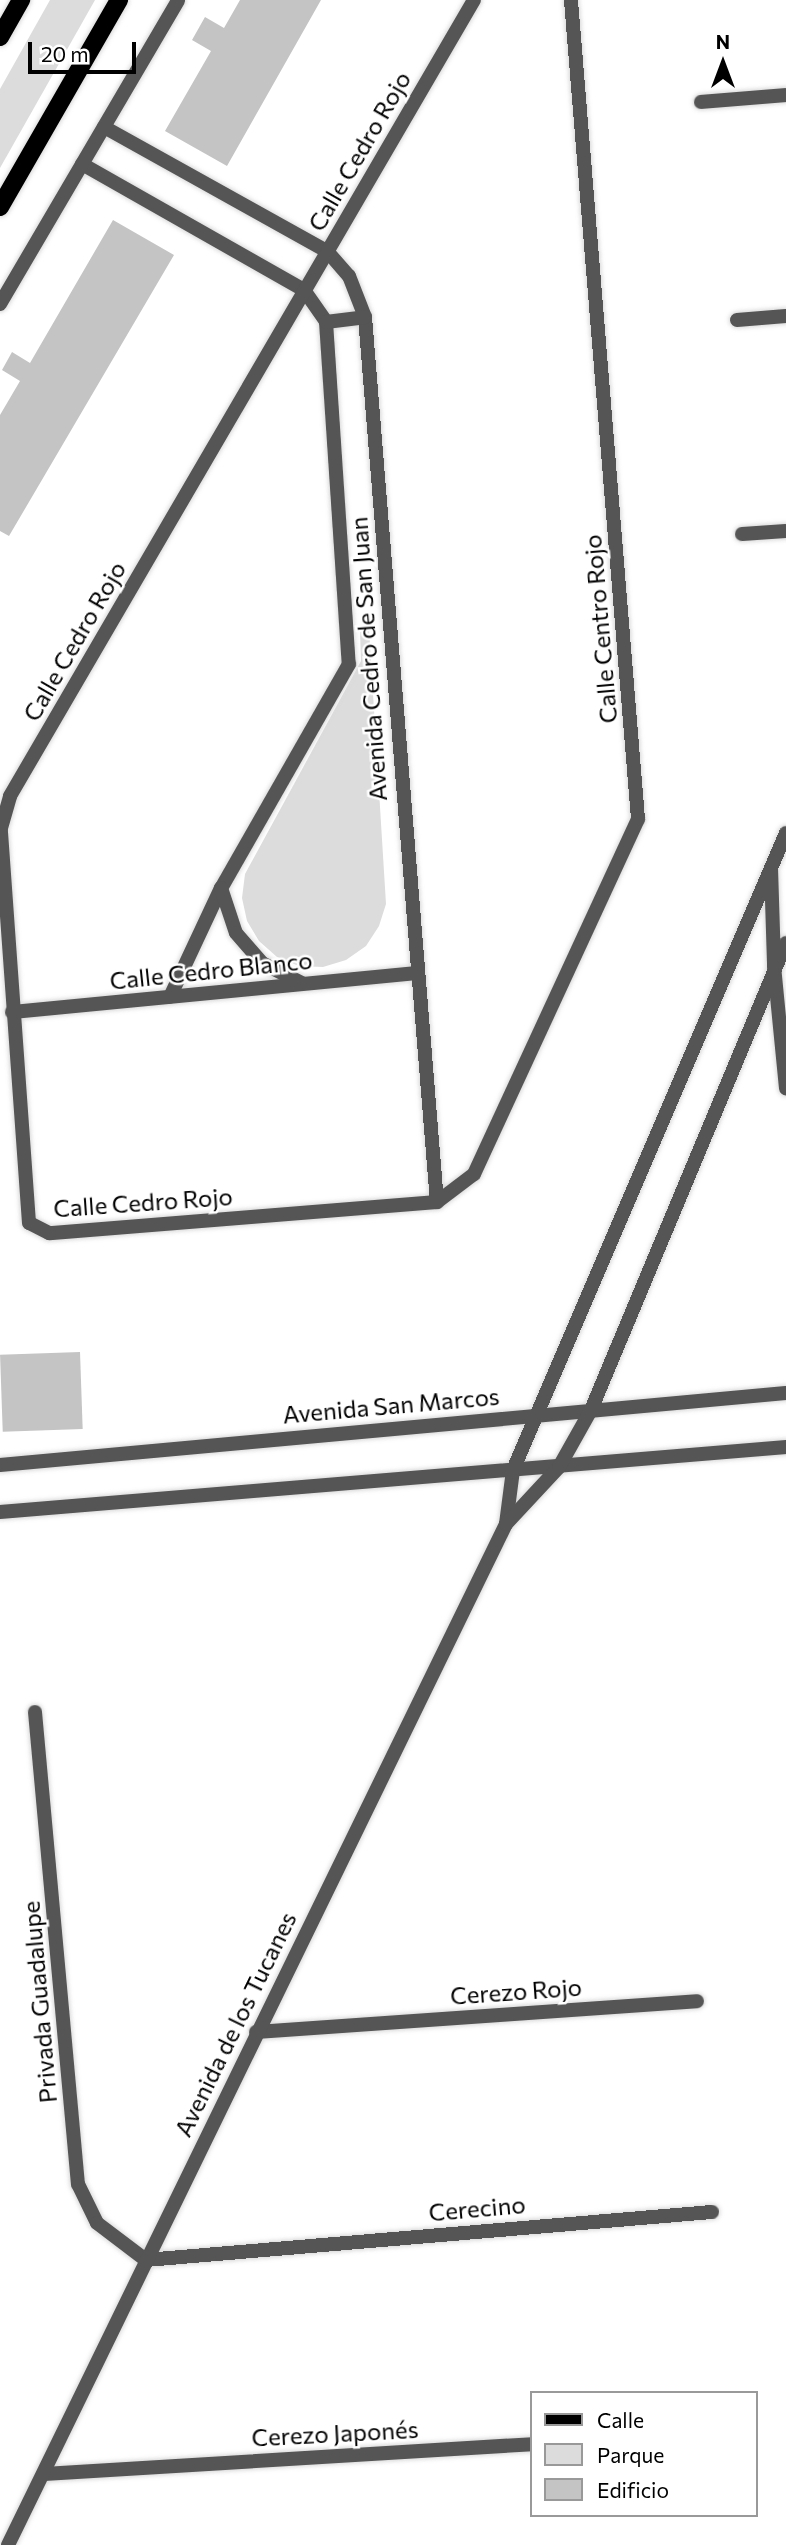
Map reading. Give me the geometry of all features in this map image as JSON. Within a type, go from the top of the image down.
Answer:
[{"type":"main road","points":[[0,37],[22,0]]},
{"type":"main road","points":[[0,207],[119,0]]},
{"type":"street","points":[[0,304],[178,0]]},
{"type":"street","name":"Calle Cedro Rojo","points":[[438,1202],[49,1233],[37,1230],[29,1223],[1,828],[10,796],[474,0]]},
{"type":"street","name":"Calle Centro Rojo","points":[[438,1202],[474,1174],[638,819],[571,0]]},
{"type":"street","points":[[701,102],[786,96]]},
{"type":"street","name":"Avenida Cedro de San Juan","points":[[104,127],[327,251],[349,276],[365,317],[415,973],[438,1202]]},
{"type":"street","points":[[82,164],[304,290],[326,322],[365,317]]},
{"type":"street","points":[[737,320],[786,316]]},
{"type":"street","name":"Avenida Cedro de San Juan","points":[[170,997],[221,888],[349,664],[326,322]]},
{"type":"street","points":[[742,534],[786,531]]},
{"type":"street","name":"Avenida de los Tucanes","points":[[506,1524],[513,1470],[786,833]]},
{"type":"street","points":[[771,863],[780,965],[786,1088]]},
{"type":"street","points":[[221,888],[236,933],[262,963],[303,984]]},
{"type":"street","name":"Avenida de los Tucanes","points":[[8,2545],[506,1524],[559,1467],[591,1410],[780,965],[786,943]]},
{"type":"street","name":"Calle Cedro Blanco","points":[[12,1012],[415,973]]},
{"type":"street","name":"Avenida San Marcos","points":[[0,1465],[786,1393]]},
{"type":"street","points":[[0,1512],[786,1447]]},
{"type":"street","name":"Privada Guadalupe","points":[[36,1712],[78,2183],[97,2223],[146,2260]]},
{"type":"street","name":"Cerezo Rojo","points":[[256,2032],[697,2001]]},
{"type":"street","name":"Cerecino","points":[[146,2260],[245,2249],[712,2212]]},
{"type":"street","name":"Cerezo Japonés","points":[[44,2474],[530,2444]]},
{"type":"green space","points":[[50,0],[95,0],[0,168],[0,89]]},
{"type":"green space","points":[[369,629],[386,904],[379,926],[366,946],[346,960],[323,967],[299,966],[277,957],[259,941],[247,921],[242,898],[245,874],[361,661],[360,630]]},
{"type":"building","points":[[240,0],[321,0],[227,166],[165,131],[211,51],[192,40],[205,17],[224,28]]},
{"type":"building","points":[[113,220],[174,255],[9,536],[0,531],[0,415],[20,381],[2,370],[12,352],[30,363]]},
{"type":"building","points":[[80,1352],[83,1429],[3,1432],[0,1355]]}]
